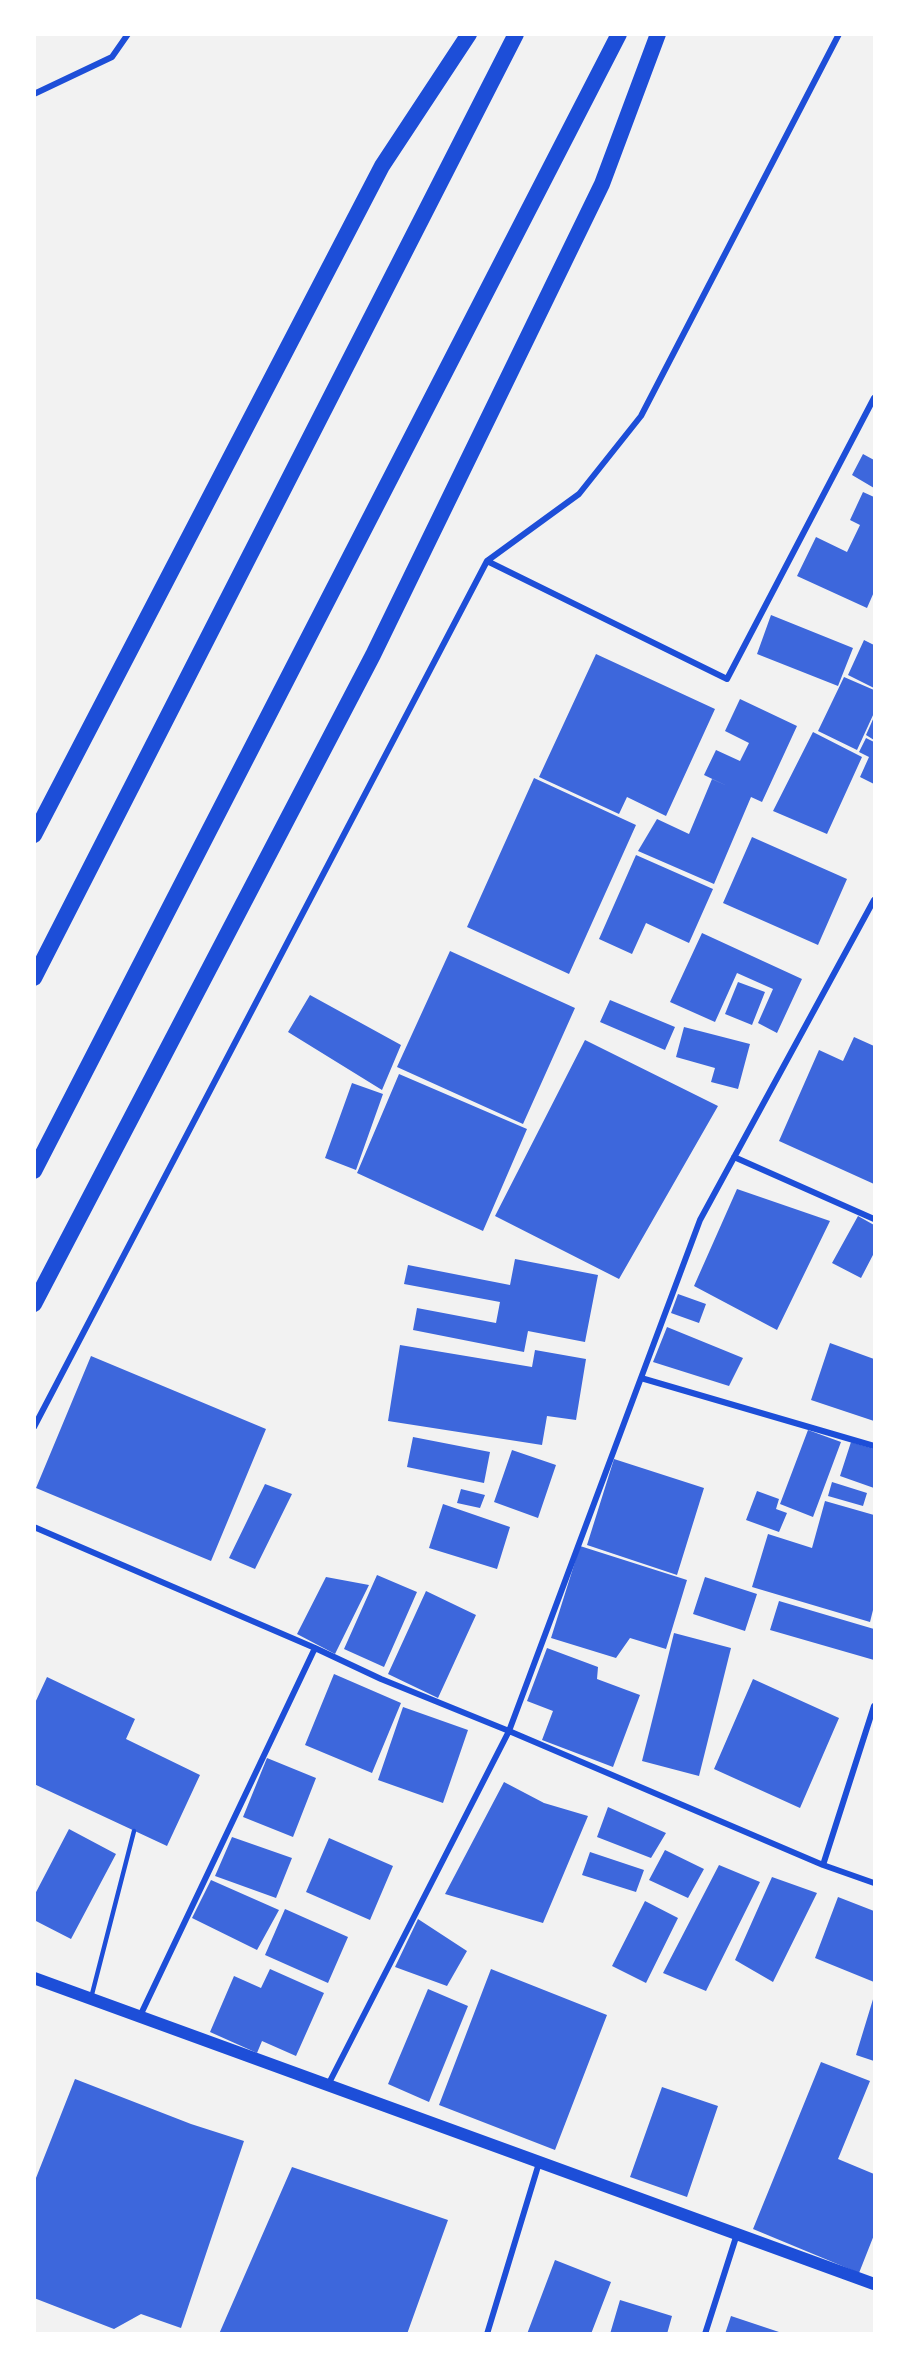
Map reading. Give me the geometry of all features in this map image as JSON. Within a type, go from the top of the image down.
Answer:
[{"type":"highway","points":[[34,835],[382,166],[469,34]]},
{"type":"highway","points":[[34,978],[516,34]]},
{"type":"highway","points":[[34,1171],[619,34]]},
{"type":"highway","points":[[34,1304],[373,655],[602,184],[658,34]]},
{"type":"main road","points":[[34,1978],[874,2284]]},
{"type":"street","points":[[34,94],[112,57],[128,34]]},
{"type":"street","points":[[34,1427],[487,561],[579,494],[640,416],[839,34]]},
{"type":"street","points":[[487,561],[727,679],[874,398]]},
{"type":"street","points":[[328,2085],[509,1731],[700,1220],[874,901]]},
{"type":"street","points":[[734,1157],[874,1219]]},
{"type":"street","points":[[641,1378],[874,1446]]},
{"type":"street","points":[[34,1527],[315,1648],[381,1679],[823,1865],[874,1883]]},
{"type":"street","points":[[141,2016],[315,1648]]},
{"type":"street","points":[[823,1865],[874,1706]]},
{"type":"street","points":[[487,2334],[539,2162]]},
{"type":"street","points":[[705,2334],[737,2234]]},
{"type":"lane","points":[[91,1998],[134,1831]]},
{"type":"building","points":[[863,454],[874,460],[874,488],[852,475]]},
{"type":"building","points":[[863,492],[874,497],[874,592],[867,608],[797,576],[816,537],[847,552],[860,525],[850,520]]},
{"type":"building","points":[[771,615],[853,648],[838,686],[757,654]]},
{"type":"building","points":[[864,640],[874,645],[874,688],[848,675]]},
{"type":"building","points":[[596,654],[715,709],[666,816],[627,797],[619,814],[539,777]]},
{"type":"building","points":[[844,677],[874,690],[874,713],[857,750],[818,731]]},
{"type":"building","points":[[740,699],[797,726],[762,802],[751,797],[714,884],[638,851],[657,819],[689,834],[712,779],[727,786],[704,775],[716,750],[740,761],[749,743],[725,731]]},
{"type":"building","points":[[874,717],[874,740],[866,735]]},
{"type":"building","points":[[813,732],[862,757],[827,834],[773,811]]},
{"type":"building","points":[[866,738],[874,742],[874,784],[860,777],[869,757],[859,752]]},
{"type":"building","points":[[534,778],[636,825],[569,974],[467,927]]},
{"type":"building","points":[[752,837],[847,879],[818,945],[723,903]]},
{"type":"building","points":[[636,855],[713,889],[689,943],[646,923],[632,954],[599,939]]},
{"type":"building","points":[[702,933],[802,979],[777,1033],[758,1023],[773,989],[737,973],[715,1022],[670,1002]]},
{"type":"building","points":[[450,951],[575,1008],[523,1124],[397,1067]]},
{"type":"building","points":[[738,982],[765,992],[752,1025],[725,1014]]},
{"type":"building","points":[[310,995],[401,1045],[382,1090],[288,1032]]},
{"type":"building","points":[[610,1000],[675,1027],[665,1050],[600,1022]]},
{"type":"building","points":[[684,1027],[750,1044],[738,1089],[711,1082],[715,1068],[676,1057]]},
{"type":"building","points":[[854,1037],[874,1046],[874,1184],[779,1141],[819,1050],[843,1061]]},
{"type":"building","points":[[585,1040],[718,1106],[619,1279],[495,1216]]},
{"type":"building","points":[[399,1074],[527,1129],[483,1231],[357,1173]]},
{"type":"building","points":[[352,1083],[383,1094],[356,1170],[325,1158]]},
{"type":"building","points":[[737,1189],[830,1221],[777,1330],[694,1286]]},
{"type":"building","points":[[858,1216],[874,1225],[874,1253],[861,1278],[832,1263]]},
{"type":"building","points":[[515,1259],[598,1275],[585,1342],[528,1331],[524,1352],[413,1330],[417,1308],[496,1323],[500,1302],[404,1284],[408,1265],[510,1285]]},
{"type":"building","points":[[678,1294],[706,1304],[699,1323],[671,1313]]},
{"type":"building","points":[[667,1327],[743,1358],[729,1386],[653,1362]]},
{"type":"building","points":[[830,1343],[874,1359],[874,1421],[811,1400]]},
{"type":"building","points":[[400,1345],[532,1367],[535,1350],[586,1359],[576,1420],[547,1416],[542,1445],[388,1421]]},
{"type":"building","points":[[91,1356],[266,1429],[211,1561],[36,1488]]},
{"type":"building","points":[[808,1430],[841,1442],[813,1517],[780,1504]]},
{"type":"building","points":[[413,1437],[490,1452],[484,1483],[407,1467]]},
{"type":"building","points":[[851,1442],[874,1449],[874,1488],[840,1476]]},
{"type":"building","points":[[512,1450],[556,1465],[538,1518],[494,1502]]},
{"type":"building","points":[[614,1459],[704,1488],[677,1575],[587,1545]]},
{"type":"building","points":[[832,1482],[867,1493],[863,1506],[828,1496]]},
{"type":"building","points":[[265,1484],[292,1494],[255,1569],[229,1558]]},
{"type":"building","points":[[461,1489],[485,1495],[480,1508],[457,1503]]},
{"type":"building","points":[[757,1491],[779,1499],[776,1509],[787,1513],[779,1532],[746,1520]]},
{"type":"building","points":[[825,1501],[874,1515],[874,1606],[870,1622],[752,1587],[768,1534],[812,1548]]},
{"type":"building","points":[[443,1504],[510,1527],[497,1569],[429,1548]]},
{"type":"building","points":[[580,1546],[687,1580],[666,1649],[630,1638],[616,1658],[551,1638]]},
{"type":"building","points":[[377,1575],[417,1592],[384,1667],[344,1649]]},
{"type":"building","points":[[326,1577],[369,1585],[335,1654],[297,1634]]},
{"type":"building","points":[[705,1577],[757,1594],[745,1631],[693,1614]]},
{"type":"building","points":[[426,1591],[476,1615],[438,1698],[388,1674]]},
{"type":"building","points":[[779,1601],[874,1629],[874,1660],[770,1630]]},
{"type":"building","points":[[674,1633],[731,1648],[699,1776],[642,1761]]},
{"type":"building","points":[[547,1648],[598,1667],[597,1679],[640,1695],[613,1767],[542,1740],[553,1711],[527,1701]]},
{"type":"building","points":[[334,1674],[401,1703],[372,1773],[305,1745]]},
{"type":"building","points":[[47,1677],[135,1719],[126,1739],[200,1775],[167,1846],[34,1784],[34,1705]]},
{"type":"building","points":[[753,1679],[839,1718],[800,1808],[714,1769]]},
{"type":"building","points":[[403,1707],[468,1730],[443,1803],[378,1780]]},
{"type":"building","points":[[267,1758],[316,1778],[293,1837],[243,1817]]},
{"type":"building","points":[[504,1782],[544,1803],[588,1816],[543,1923],[445,1894]]},
{"type":"building","points":[[608,1807],[666,1833],[651,1858],[597,1837]]},
{"type":"building","points":[[69,1829],[116,1854],[71,1939],[34,1920],[34,1896]]},
{"type":"building","points":[[232,1837],[292,1858],[276,1898],[215,1876]]},
{"type":"building","points":[[329,1838],[393,1866],[370,1920],[306,1892]]},
{"type":"building","points":[[665,1850],[704,1869],[688,1898],[649,1880]]},
{"type":"building","points":[[590,1852],[644,1870],[636,1892],[582,1875]]},
{"type":"building","points":[[719,1865],[760,1882],[706,1991],[663,1973]]},
{"type":"building","points":[[772,1877],[817,1893],[773,1982],[735,1960]]},
{"type":"building","points":[[211,1880],[279,1910],[257,1950],[192,1918]]},
{"type":"building","points":[[838,1897],[874,1911],[874,1982],[815,1958]]},
{"type":"building","points":[[645,1901],[678,1918],[646,1983],[612,1966]]},
{"type":"building","points":[[285,1909],[348,1937],[328,1983],[265,1955]]},
{"type":"building","points":[[418,1919],[467,1951],[447,1986],[395,1967]]},
{"type":"building","points":[[270,1969],[324,1993],[296,2056],[262,2041],[257,2053],[210,2032],[234,1976],[261,1988]]},
{"type":"building","points":[[491,1969],[607,2015],[555,2150],[439,2105]]},
{"type":"building","points":[[428,1989],[468,2006],[429,2102],[388,2084]]},
{"type":"building","points":[[874,1996],[874,2061],[856,2055]]},
{"type":"building","points":[[821,2062],[870,2081],[838,2159],[874,2174],[874,2235],[859,2273],[753,2229]]},
{"type":"building","points":[[75,2079],[191,2124],[244,2141],[181,2328],[141,2314],[114,2329],[34,2298],[34,2183]]},
{"type":"building","points":[[662,2087],[718,2106],[687,2197],[630,2177]]},
{"type":"building","points":[[292,2167],[448,2220],[407,2334],[219,2334]]},
{"type":"building","points":[[555,2260],[611,2282],[591,2334],[527,2334]]},
{"type":"building","points":[[620,2300],[672,2316],[667,2334],[610,2334]]},
{"type":"building","points":[[731,2316],[782,2333],[725,2334]]}]
